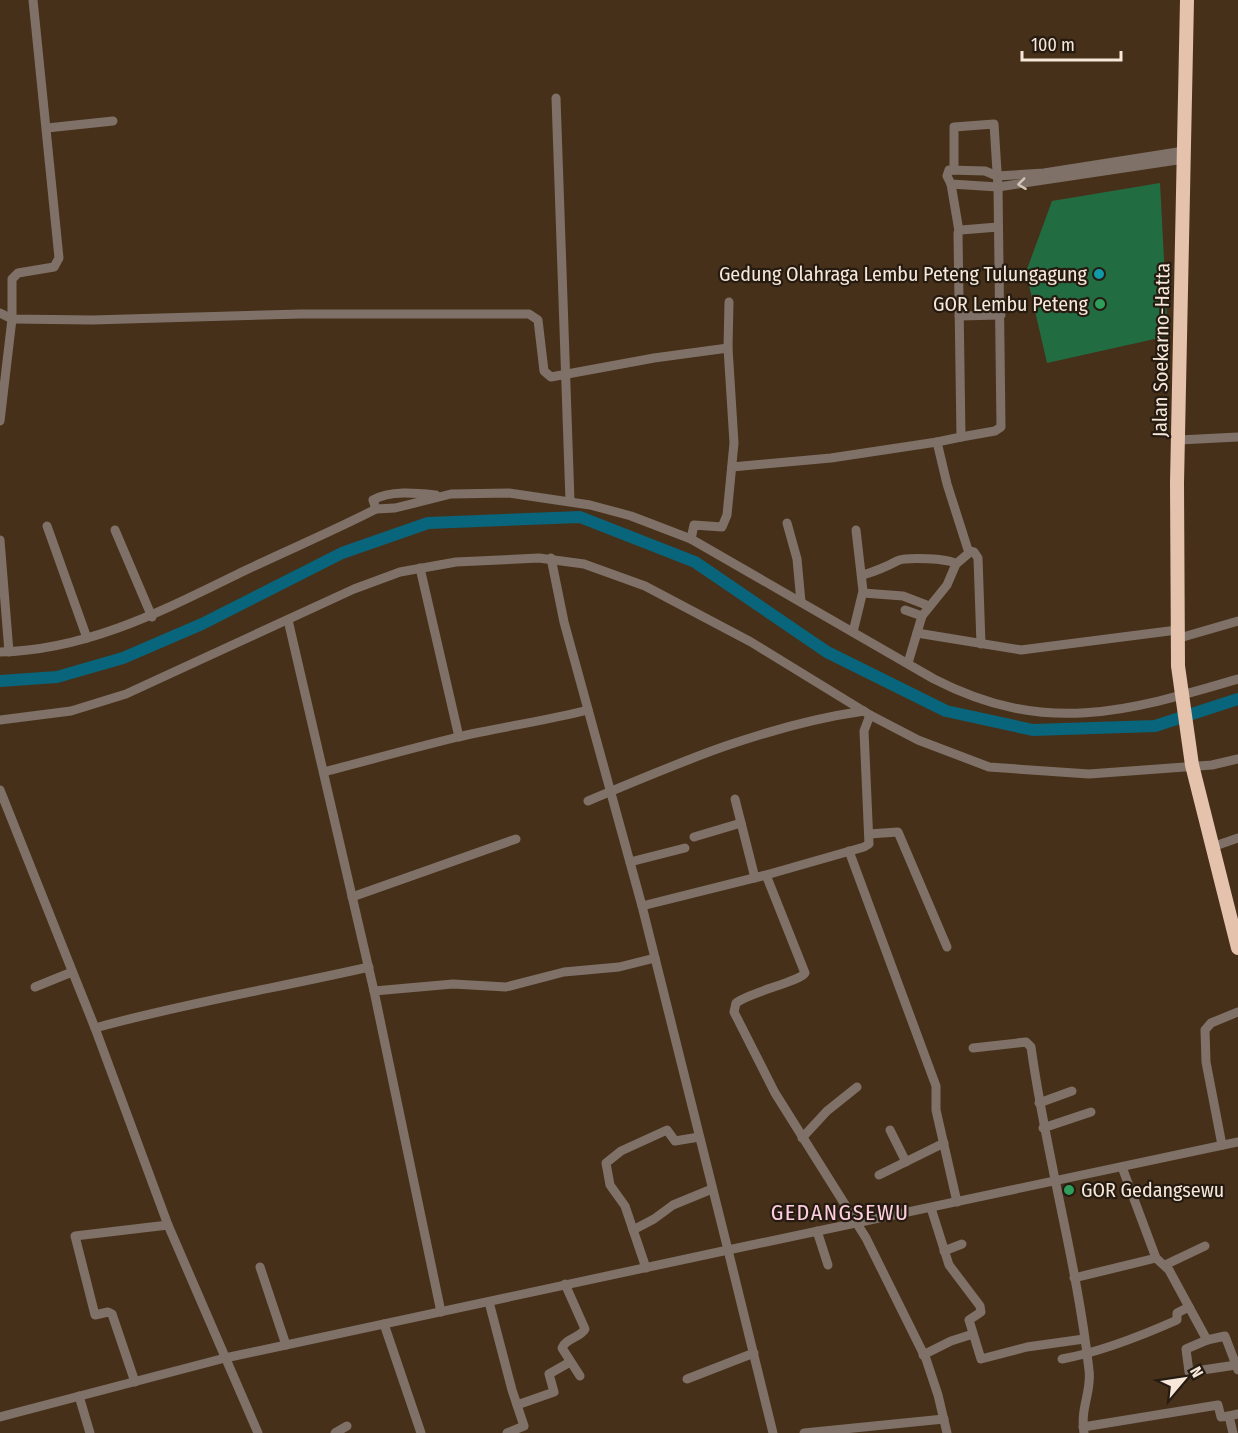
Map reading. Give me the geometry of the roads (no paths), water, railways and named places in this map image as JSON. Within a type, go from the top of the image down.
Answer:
[{"type":"highway","name":"Jalan Soekarno-Hatta","points":[[1187,0],[1176,634],[1180,698],[1192,765],[1238,948]]},
{"type":"street","points":[[0,421],[12,319],[12,279],[18,273],[54,267],[59,258],[33,0]]},
{"type":"street","points":[[556,98],[570,501]]},
{"type":"street","points":[[47,128],[112,121]]},
{"type":"street","points":[[732,467],[831,458],[937,442],[995,431],[1001,427],[999,227],[994,124],[954,127],[954,170]]},
{"type":"street","points":[[951,184],[998,187],[1044,177],[1184,155]]},
{"type":"street","points":[[961,437],[959,231],[951,184],[947,174],[949,170],[954,170],[985,171],[997,176],[1044,177]]},
{"type":"street","points":[[959,231],[999,227]]},
{"type":"street","points":[[691,539],[695,524],[724,525],[734,443],[728,348],[729,302]]},
{"type":"street","points":[[0,313],[12,319],[136,320],[291,315],[529,314],[538,320],[544,371],[551,377],[564,377],[654,358],[728,348]]},
{"type":"street","points":[[959,316],[1001,315]]},
{"type":"street","points":[[1179,440],[1238,437]]},
{"type":"street","points":[[862,575],[890,567],[899,560],[953,561],[967,557],[969,551],[947,484],[937,442]]},
{"type":"street","points":[[0,540],[4,652],[87,638],[152,617],[376,509],[395,508],[460,493],[509,493],[570,501],[638,518],[691,539],[964,693],[1031,711],[1111,712],[1180,698],[1238,679]]},
{"type":"street","points":[[788,523],[797,559],[801,602]]},
{"type":"street","points":[[47,526],[87,638]]},
{"type":"street","points":[[115,530],[152,617]]},
{"type":"street","points":[[853,632],[863,593],[856,530]]},
{"type":"street","points":[[969,551],[974,552],[978,558],[981,644]]},
{"type":"street","points":[[551,558],[588,710],[642,906],[773,1433]]},
{"type":"street","points":[[0,720],[51,715],[100,703],[149,685],[354,589],[420,568],[488,559],[551,558],[584,564],[657,592],[751,642],[867,713],[925,743],[997,769],[1089,774],[1238,759]]},
{"type":"street","points":[[908,663],[920,615],[927,604],[947,585],[953,561]]},
{"type":"street","points":[[420,568],[459,737]]},
{"type":"street","points":[[863,593],[903,596],[927,604]]},
{"type":"street","points":[[905,610],[920,615]]},
{"type":"street","points":[[288,620],[369,967],[441,1312]]},
{"type":"street","points":[[917,633],[1029,650],[1176,634],[1238,621]]},
{"type":"street","points":[[324,772],[459,737],[520,724],[537,723],[588,710]]},
{"type":"street","points":[[588,801],[721,746],[770,730],[814,718],[867,713]]},
{"type":"street","points":[[642,906],[755,878],[868,845],[864,731],[867,713]]},
{"type":"street","points":[[0,790],[94,1028],[168,1225],[258,1433]]},
{"type":"street","points":[[735,799],[755,878]]},
{"type":"street","points":[[694,837],[741,823]]},
{"type":"street","points":[[869,834],[898,832],[947,947]]},
{"type":"street","points":[[352,897],[516,838]]},
{"type":"street","points":[[1212,847],[1238,838]]},
{"type":"street","points":[[630,862],[685,848]]},
{"type":"street","points":[[849,851],[936,1086],[936,1110],[957,1202]]},
{"type":"street","points":[[766,875],[805,973],[800,979],[766,988],[741,999],[736,1003],[734,1012],[764,1074],[857,1224],[923,1355],[947,1433]]},
{"type":"street","points":[[374,991],[453,984],[506,987],[546,975],[619,967],[655,958]]},
{"type":"street","points":[[94,1028],[168,1008],[246,995],[369,967]]},
{"type":"street","points":[[35,987],[72,972]]},
{"type":"street","points":[[1222,1144],[1206,1062],[1205,1030],[1211,1023],[1238,1012]]},
{"type":"street","points":[[973,1048],[1028,1043],[1031,1047],[1038,1103],[1056,1182],[1087,1355],[1090,1380],[1083,1405],[1084,1430],[1218,1405],[1221,1417],[1233,1415],[1233,1433]]},
{"type":"street","points":[[802,1138],[827,1111],[857,1087]]},
{"type":"street","points":[[1038,1103],[1072,1091]]},
{"type":"street","points":[[1043,1128],[1091,1112]]},
{"type":"street","points":[[646,1269],[625,1206],[614,1192],[608,1179],[606,1166],[609,1159],[668,1130],[675,1141],[699,1137]]},
{"type":"street","points":[[890,1130],[906,1162]]},
{"type":"street","points":[[0,1417],[225,1358],[1238,1142]]},
{"type":"street","points":[[879,1175],[944,1143]]},
{"type":"street","points":[[1122,1167],[1156,1258],[1165,1264],[1207,1340]]},
{"type":"street","points":[[633,1230],[654,1220],[673,1204],[712,1189]]},
{"type":"street","points":[[932,1208],[944,1251],[956,1276],[980,1306],[981,1312],[969,1320],[981,1359],[1027,1347],[1084,1339]]},
{"type":"street","points":[[135,1382],[111,1314],[108,1312],[95,1315],[75,1236],[168,1225]]},
{"type":"street","points":[[817,1232],[828,1265]]},
{"type":"street","points":[[944,1251],[962,1244]]},
{"type":"street","points":[[1165,1264],[1205,1246]]},
{"type":"street","points":[[1074,1278],[1156,1258]]},
{"type":"street","points":[[260,1267],[286,1345]]},
{"type":"street","points":[[565,1284],[585,1329],[563,1345],[563,1352],[580,1376]]},
{"type":"street","points":[[489,1302],[524,1426],[507,1433]]},
{"type":"street","points":[[1062,1359],[1087,1355],[1177,1320],[1176,1313],[1189,1307]]},
{"type":"street","points":[[384,1324],[420,1433]]},
{"type":"street","points":[[923,1355],[951,1341],[973,1334]]},
{"type":"street","points":[[1225,1336],[1237,1368],[1190,1372],[1186,1349],[1207,1340],[1225,1336]]},
{"type":"street","points":[[687,1379],[754,1353]]},
{"type":"street","points":[[517,1405],[554,1392],[549,1374],[570,1362]]},
{"type":"street","points":[[79,1396],[90,1433]]},
{"type":"street","points":[[804,1433],[944,1419]]},
{"type":"street","points":[[335,1433],[347,1426]]},
{"type":"waterway","points":[[0,681],[57,677],[123,658],[202,624],[342,553],[428,523],[580,517],[695,562],[827,652],[946,711],[1033,730],[1155,726],[1238,699]]},
{"type":"place","name":"Gedung Olahraga Lembu Peteng Tulungagung","points":[[1099,274]]},
{"type":"place","name":"GOR Lembu Peteng","points":[[1100,304]]},
{"type":"place","name":"GOR Gedangsewu","points":[[1069,1190]]},
{"type":"district","name":"GEDANGSEWU","points":[[840,1212]]}]
